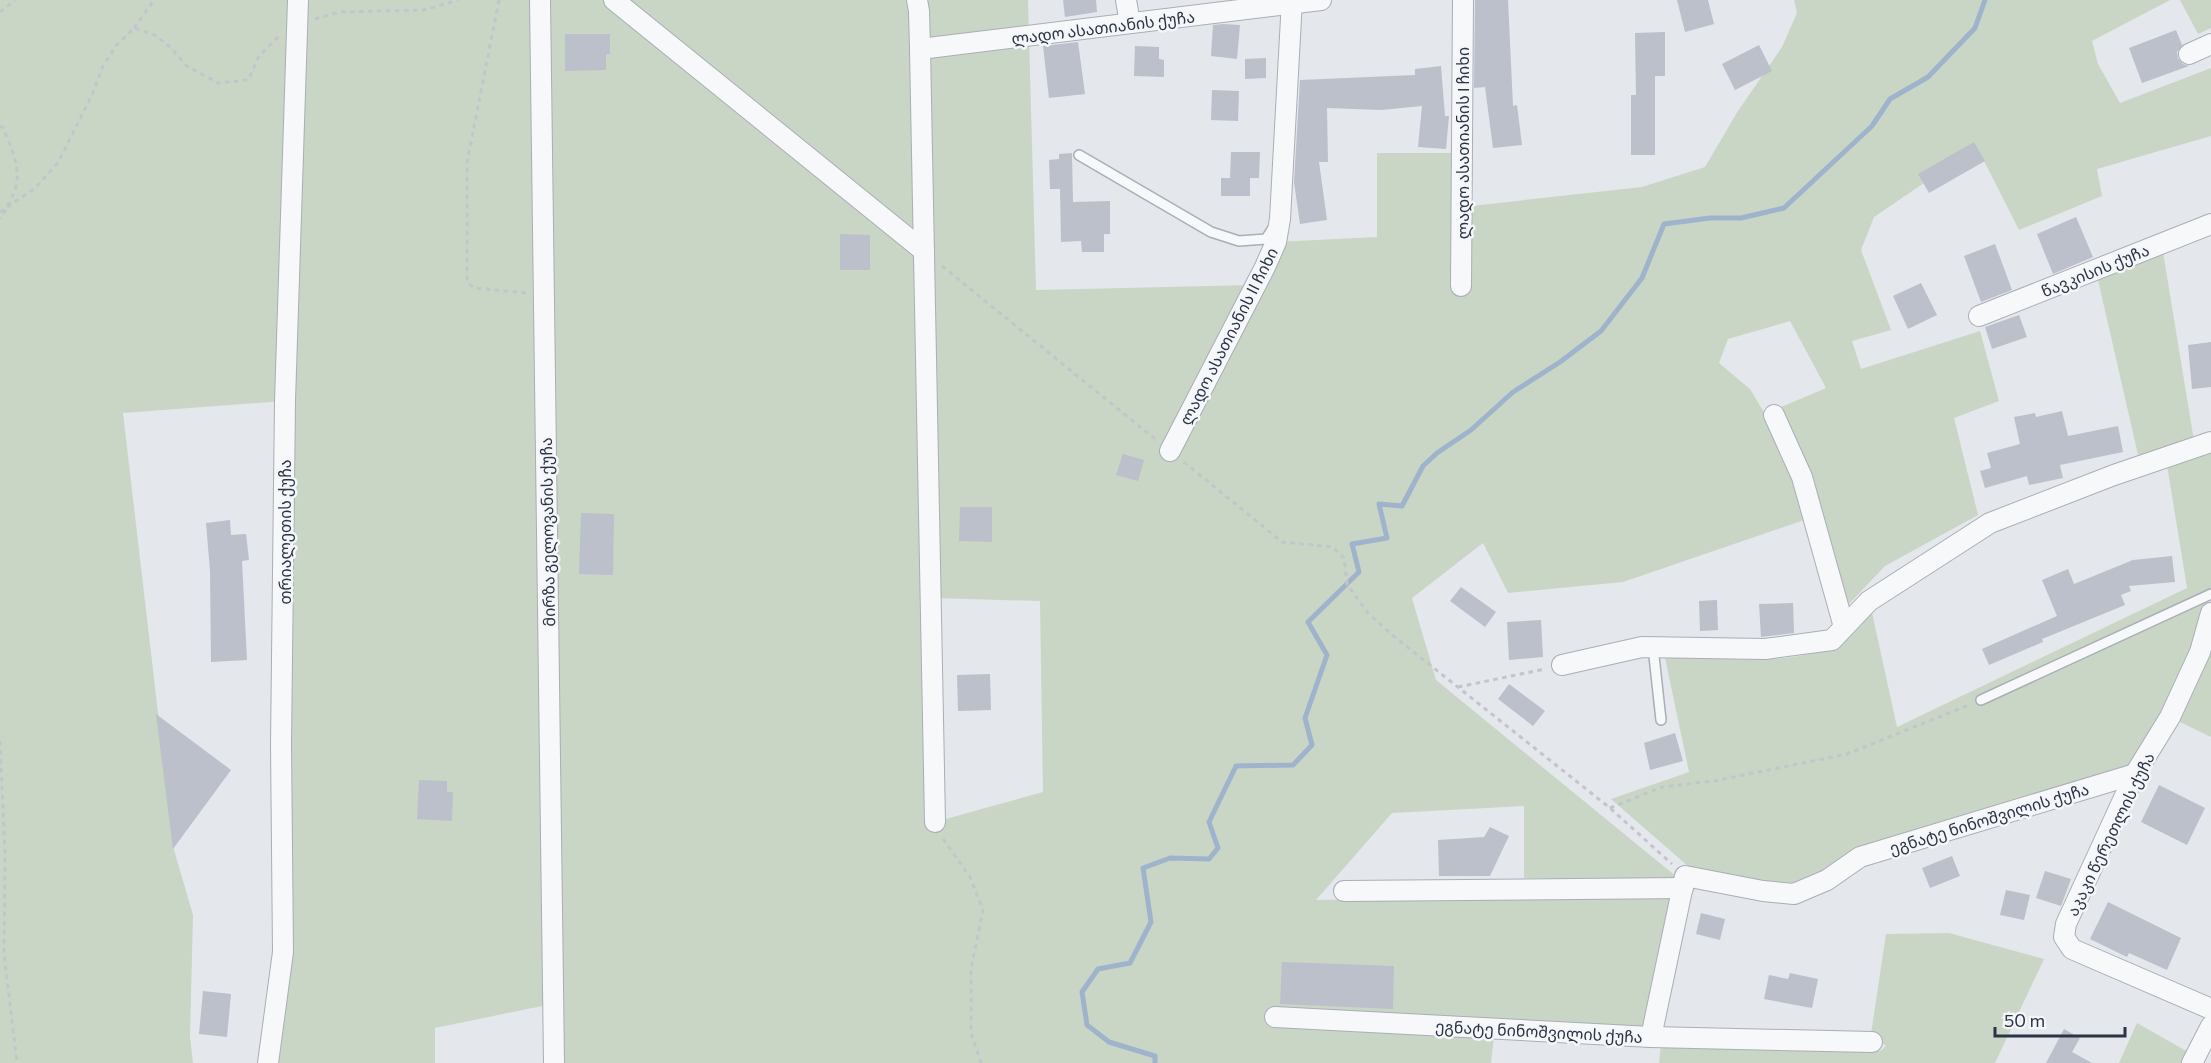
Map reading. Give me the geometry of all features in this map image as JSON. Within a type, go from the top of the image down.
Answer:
[{"type":"street","name":"თრიალეთის ქუჩა","points":[[268,1063],[283,952],[281,744],[285,401],[298,0]]},
{"type":"street","name":"მირზა გელოვანის ქუჩა","points":[[540,0],[554,1063]]},
{"type":"street","points":[[614,0],[924,251]]},
{"type":"street","points":[[917,0],[920,49],[934,822]]},
{"type":"street","points":[[1126,0],[1130,23]]},
{"type":"street","name":"ლადო ასათიანის ქუჩა","points":[[920,49],[1321,0]]},
{"type":"street","name":"ლადო ასათიანის I ჩიხი","points":[[1461,286],[1463,0]]},
{"type":"street","name":"ლადო ასათიანის II ჩიხი","points":[[1170,451],[1276,242],[1280,219],[1292,2]]},
{"type":"street","points":[[2189,54],[2211,44]]},
{"type":"street","name":"წავკისის ქუჩა","points":[[1979,316],[2211,224]]},
{"type":"street","points":[[1774,415],[1802,477],[1844,627]]},
{"type":"street","points":[[1562,665],[1642,647],[1765,649],[1832,640],[1869,601],[1990,523],[2114,475],[2211,442]]},
{"type":"street","name":"აკაკი წერეთლის ქუჩა","points":[[2211,613],[2200,652],[2170,717],[2135,774],[2066,924],[2064,937],[2072,949],[2211,1009]]},
{"type":"street","name":"ეგნატე ნინოშვილის ქუჩა","points":[[1344,891],[1684,882],[1794,894],[1827,880],[1860,857],[2135,774]]},
{"type":"street","name":"ეგნატე ნინოშვილის ქუჩა","points":[[1275,1017],[1651,1037],[1684,882]]},
{"type":"street","points":[[2192,1063],[2211,1026]]},
{"type":"street","points":[[1651,1037],[1872,1042]]},
{"type":"lane","points":[[1079,155],[1211,232],[1239,241],[1266,239],[1280,219]]},
{"type":"lane","points":[[1981,700],[2211,594]]},
{"type":"lane","points":[[1653,647],[1662,720]]},
{"type":"path","points":[[0,12],[15,0]]},
{"type":"path","points":[[0,212],[35,188],[58,163],[92,95],[103,66],[116,46],[134,28],[154,0]]},
{"type":"path","points":[[134,28],[155,35],[187,66],[218,83],[248,80],[259,56],[275,38],[297,24],[339,12],[423,10],[458,0]]},
{"type":"path","points":[[499,0],[467,162],[467,282],[474,288],[543,294]]},
{"type":"path","points":[[0,126],[3,128],[12,151],[18,179],[7,208],[0,219]]},
{"type":"path","points":[[924,251],[1282,542],[1333,547],[1344,558],[1347,584],[1368,613],[1610,808],[1684,882]]},
{"type":"path","points":[[1458,687],[1562,665]]},
{"type":"path","points":[[1610,808],[1662,787],[1714,781],[1847,754],[1981,700]]},
{"type":"path","points":[[0,741],[5,853],[4,954],[17,1063]]},
{"type":"path","points":[[934,822],[946,846],[970,877],[983,910],[971,969],[971,1033],[981,1063]]},
{"type":"green space","points":[[0,0],[1028,0],[1036,290],[1255,285],[1276,242],[1377,237],[1377,153],[1461,153],[1462,207],[1642,187],[1705,167],[1738,111],[1782,47],[1797,13],[1794,0],[2170,0],[2092,41],[2098,64],[2120,103],[2211,68],[2211,136],[2097,169],[2102,196],[2019,230],[1977,147],[1874,217],[1861,250],[1891,330],[1852,341],[1861,369],[1980,331],[1999,401],[1954,418],[1978,515],[1885,566],[1849,604],[1808,470],[1779,408],[1826,388],[1790,321],[1728,339],[1719,363],[1750,389],[1795,464],[1788,467],[1807,519],[1623,582],[1508,593],[1483,543],[1412,598],[1436,680],[1678,878],[1676,882],[1524,878],[1524,806],[1392,813],[1316,900],[1674,894],[1644,1028],[1494,1036],[1491,1063],[554,1063],[552,1004],[435,1028],[435,1063],[268,1063],[283,952],[284,401],[123,413],[174,850],[193,915],[190,1037],[193,1063],[0,1063]],"holes":[[[931,598],[1040,601],[1043,792],[935,822]]]},
{"type":"green space","points":[[2180,0],[2211,0],[2211,28],[2198,34]]},
{"type":"green space","points":[[2163,252],[2194,441],[2139,459],[2098,280]]},
{"type":"green space","points":[[2211,452],[2211,593],[2195,643],[2169,705],[2130,767],[1790,888],[1689,867],[1611,799],[1689,772],[1664,653],[1772,659],[1814,653],[1837,645],[1871,608],[1897,727],[2187,588],[2167,465]]},
{"type":"green space","points":[[2211,644],[2211,737],[2178,721]]},
{"type":"green space","points":[[1949,933],[2044,959],[1995,1063],[1659,1063],[1661,1045],[1880,1051],[1886,1046],[1871,1034],[1886,934]]},
{"type":"green space","points":[[2137,1023],[2188,1052],[2182,1063],[2119,1063]]},
{"type":"building","points":[[1063,0],[1096,0],[1097,12],[1065,17]]},
{"type":"building","points":[[1475,0],[1508,0],[1513,106],[1517,105],[1522,145],[1493,148],[1485,87],[1474,88]]},
{"type":"building","points":[[1677,0],[1708,0],[1714,24],[1685,32]]},
{"type":"building","points":[[1213,25],[1240,25],[1237,59],[1211,56]]},
{"type":"building","points":[[2176,30],[2182,45],[2177,52],[2178,58],[2183,64],[2189,66],[2142,83],[2129,48]]},
{"type":"building","points":[[1665,32],[1665,76],[1655,76],[1655,155],[1631,155],[1631,95],[1636,95],[1635,33]]},
{"type":"building","points":[[565,34],[610,34],[610,54],[606,54],[606,70],[565,71]]},
{"type":"building","points":[[1078,42],[1085,94],[1049,98],[1043,46]]},
{"type":"building","points":[[1759,45],[1772,71],[1735,90],[1722,64]]},
{"type":"building","points":[[1135,46],[1159,47],[1159,59],[1164,60],[1164,77],[1134,76]]},
{"type":"building","points":[[1266,58],[1266,78],[1245,79],[1245,59]]},
{"type":"building","points":[[1441,66],[1445,116],[1449,116],[1446,149],[1418,147],[1422,106],[1381,110],[1327,108],[1328,162],[1319,162],[1327,220],[1300,224],[1294,182],[1300,80],[1415,75],[1415,69]]},
{"type":"building","points":[[1212,90],[1239,91],[1238,121],[1211,120]]},
{"type":"building","points":[[1974,142],[1985,161],[1929,193],[1918,174]]},
{"type":"building","points":[[1231,152],[1260,152],[1259,178],[1250,178],[1250,196],[1221,196],[1221,178],[1230,178]]},
{"type":"building","points":[[1072,153],[1073,202],[1110,201],[1110,234],[1104,234],[1104,252],[1082,252],[1081,241],[1061,242],[1060,189],[1050,189],[1049,160],[1059,159],[1059,154]]},
{"type":"building","points":[[2076,217],[2093,257],[2053,274],[2037,234]]},
{"type":"building","points":[[840,234],[870,235],[870,270],[840,270]]},
{"type":"building","points":[[1995,244],[2012,290],[1981,302],[1964,256]]},
{"type":"building","points":[[1921,283],[1937,315],[1908,329],[1893,296]]},
{"type":"building","points":[[2019,315],[2027,337],[1992,349],[1985,327]]},
{"type":"building","points":[[2211,342],[2211,387],[2192,389],[2188,345]]},
{"type":"building","points":[[2062,411],[2068,436],[2118,426],[2123,452],[2060,465],[2063,478],[2029,485],[2027,476],[1985,488],[1980,471],[1991,468],[1987,453],[2020,444],[2014,417],[2035,413],[2036,417]]},
{"type":"building","points":[[1123,454],[1144,460],[1138,481],[1116,475]]},
{"type":"building","points":[[960,507],[992,507],[992,542],[959,541]]},
{"type":"building","points":[[581,513],[614,514],[613,575],[579,574]]},
{"type":"building","points":[[230,520],[231,535],[246,534],[249,560],[242,561],[247,660],[211,662],[210,571],[206,523]]},
{"type":"building","points":[[2172,556],[2175,582],[2129,586],[2131,591],[2121,595],[2125,605],[2042,639],[2043,642],[1989,665],[1982,649],[2057,616],[2042,580],[2068,569],[2074,584],[2133,560]]},
{"type":"building","points":[[1461,587],[1496,612],[1485,627],[1450,601]]},
{"type":"building","points":[[1717,600],[1718,630],[1700,631],[1699,601]]},
{"type":"building","points":[[1793,603],[1794,633],[1761,637],[1759,604]]},
{"type":"building","points":[[1541,620],[1543,657],[1509,660],[1507,622]]},
{"type":"building","points":[[990,674],[991,710],[958,711],[957,675]]},
{"type":"building","points":[[1509,684],[1545,711],[1533,726],[1498,699]]},
{"type":"building","points":[[156,714],[231,770],[173,849]]},
{"type":"building","points":[[1675,733],[1683,761],[1650,770],[1644,743]]},
{"type":"building","points":[[419,780],[447,781],[447,792],[453,792],[452,821],[417,819]]},
{"type":"building","points":[[2159,785],[2205,808],[2187,845],[2141,822]]},
{"type":"building","points":[[1490,827],[1509,836],[1490,876],[1439,876],[1438,840],[1484,837]]},
{"type":"building","points":[[1952,856],[1960,876],[1930,888],[1922,868]]},
{"type":"building","points":[[2045,871],[2071,879],[2061,906],[2036,898]]},
{"type":"building","points":[[2006,890],[2030,895],[2024,920],[2000,915]]},
{"type":"building","points":[[2108,902],[2181,938],[2167,970],[2129,953],[2127,957],[2090,939]]},
{"type":"building","points":[[1701,913],[1725,919],[1720,940],[1696,934]]},
{"type":"building","points":[[1282,962],[1394,966],[1393,1009],[1280,1004]]},
{"type":"building","points":[[1790,973],[1818,979],[1812,1008],[1764,999],[1769,975],[1788,979]]},
{"type":"building","points":[[203,991],[231,994],[227,1037],[199,1034]]},
{"type":"building","points":[[2064,1029],[2080,1038],[2072,1052],[2092,1063],[2046,1063]]},
{"type":"waterway","points":[[1155,1063],[1155,1056],[1109,1042],[1087,1025],[1082,992],[1098,969],[1130,963],[1151,922],[1143,868],[1170,858],[1209,859],[1218,848],[1209,822],[1236,766],[1293,765],[1312,745],[1305,718],[1327,655],[1308,622],[1359,572],[1352,544],[1387,538],[1379,504],[1402,506],[1423,466],[1437,453],[1471,430],[1513,392],[1560,362],[1601,331],[1642,278],[1664,224],[1710,218],[1741,218],[1784,208],[1872,126],[1890,99],[1928,77],[1975,28],[1985,0]]}]
